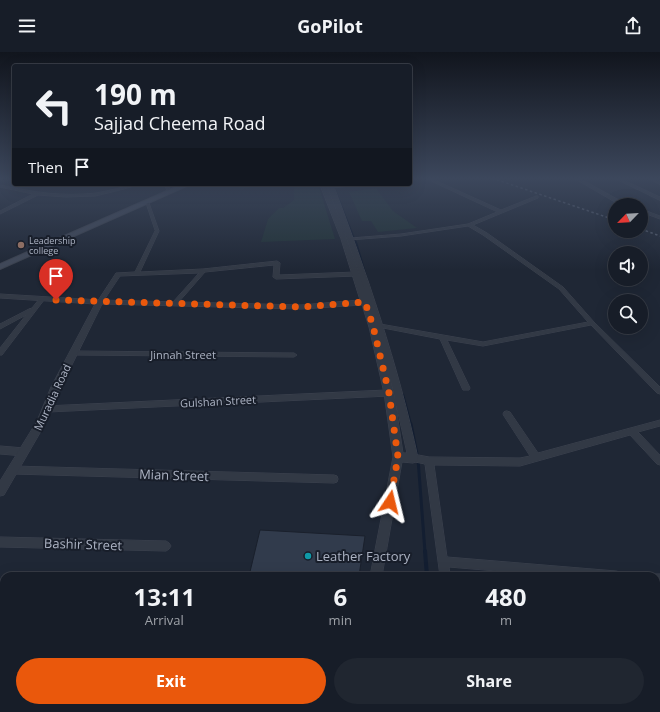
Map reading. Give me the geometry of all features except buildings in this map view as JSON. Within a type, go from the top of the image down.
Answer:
[{"type":"main road","points":[[1,266],[134,209]]},
{"type":"street","points":[[137,273],[157,231],[149,209]]},
{"type":"street","points":[[334,209],[348,239],[356,274],[365,302],[380,326],[398,457],[377,572]]},
{"type":"street","points":[[338,209],[380,326],[406,422],[413,458]]},
{"type":"street","points":[[494,209],[501,212]]},
{"type":"street","points":[[348,239],[401,235],[469,226],[509,209]]},
{"type":"street","points":[[648,213],[660,218]]},
{"type":"street","points":[[469,226],[485,234],[561,288],[592,323],[660,391]]},
{"type":"street","points":[[100,302],[118,274],[204,271],[277,263],[276,277],[356,274]]},
{"type":"street","points":[[176,303],[204,271]]},
{"type":"street","points":[[0,296],[100,302],[301,307],[365,302]]},
{"type":"street","points":[[0,352],[42,299]]},
{"type":"street","name":"Muradia Road","points":[[0,491],[48,409],[56,387],[72,353],[100,302]]},
{"type":"street","points":[[0,327],[35,308]]},
{"type":"street","points":[[380,326],[483,344],[592,323]]},
{"type":"street","points":[[442,336],[466,388]]},
{"type":"street","name":"Jinnah Street","points":[[72,353],[294,355]]},
{"type":"street","name":"Gulshan Street","points":[[48,409],[389,393]]},
{"type":"street","points":[[507,414],[536,458]]},
{"type":"street","points":[[398,457],[429,461],[520,462],[660,423]]},
{"type":"street","points":[[632,431],[660,461]]},
{"type":"street","points":[[0,450],[24,452]]},
{"type":"street","points":[[429,461],[445,572]]},
{"type":"street","name":"Mian Street","points":[[13,470],[334,480]]},
{"type":"street","name":"Bashir Street","points":[[0,542],[166,546]]},
{"type":"street","points":[[444,562],[513,572]]},
{"type":"shaded area","points":[[278,209],[326,209],[335,239],[261,242],[268,219]]},
{"type":"shaded area","points":[[357,209],[391,209],[417,228],[378,232],[371,221],[362,221]]},
{"type":"waterway","points":[[343,209],[356,243]]},
{"type":"waterway","points":[[356,242],[367,280]]},
{"type":"waterway","points":[[403,395],[411,425]]},
{"type":"waterway","points":[[411,424],[417,454]]},
{"type":"waterway","points":[[418,459],[425,552]]},
{"type":"waterway","points":[[425,551],[427,572]]},
{"type":"railway","points":[[582,209],[608,218]]},
{"type":"railway","points":[[648,232],[660,236]]},
{"type":"place","name":"Leadership college","points":[[21,245]]},
{"type":"place","name":"Leather Factory","points":[[308,556]]},
{"type":"route","points":[[56,300],[301,307],[365,302],[373,326],[389,393],[398,457],[390,502]]}]
